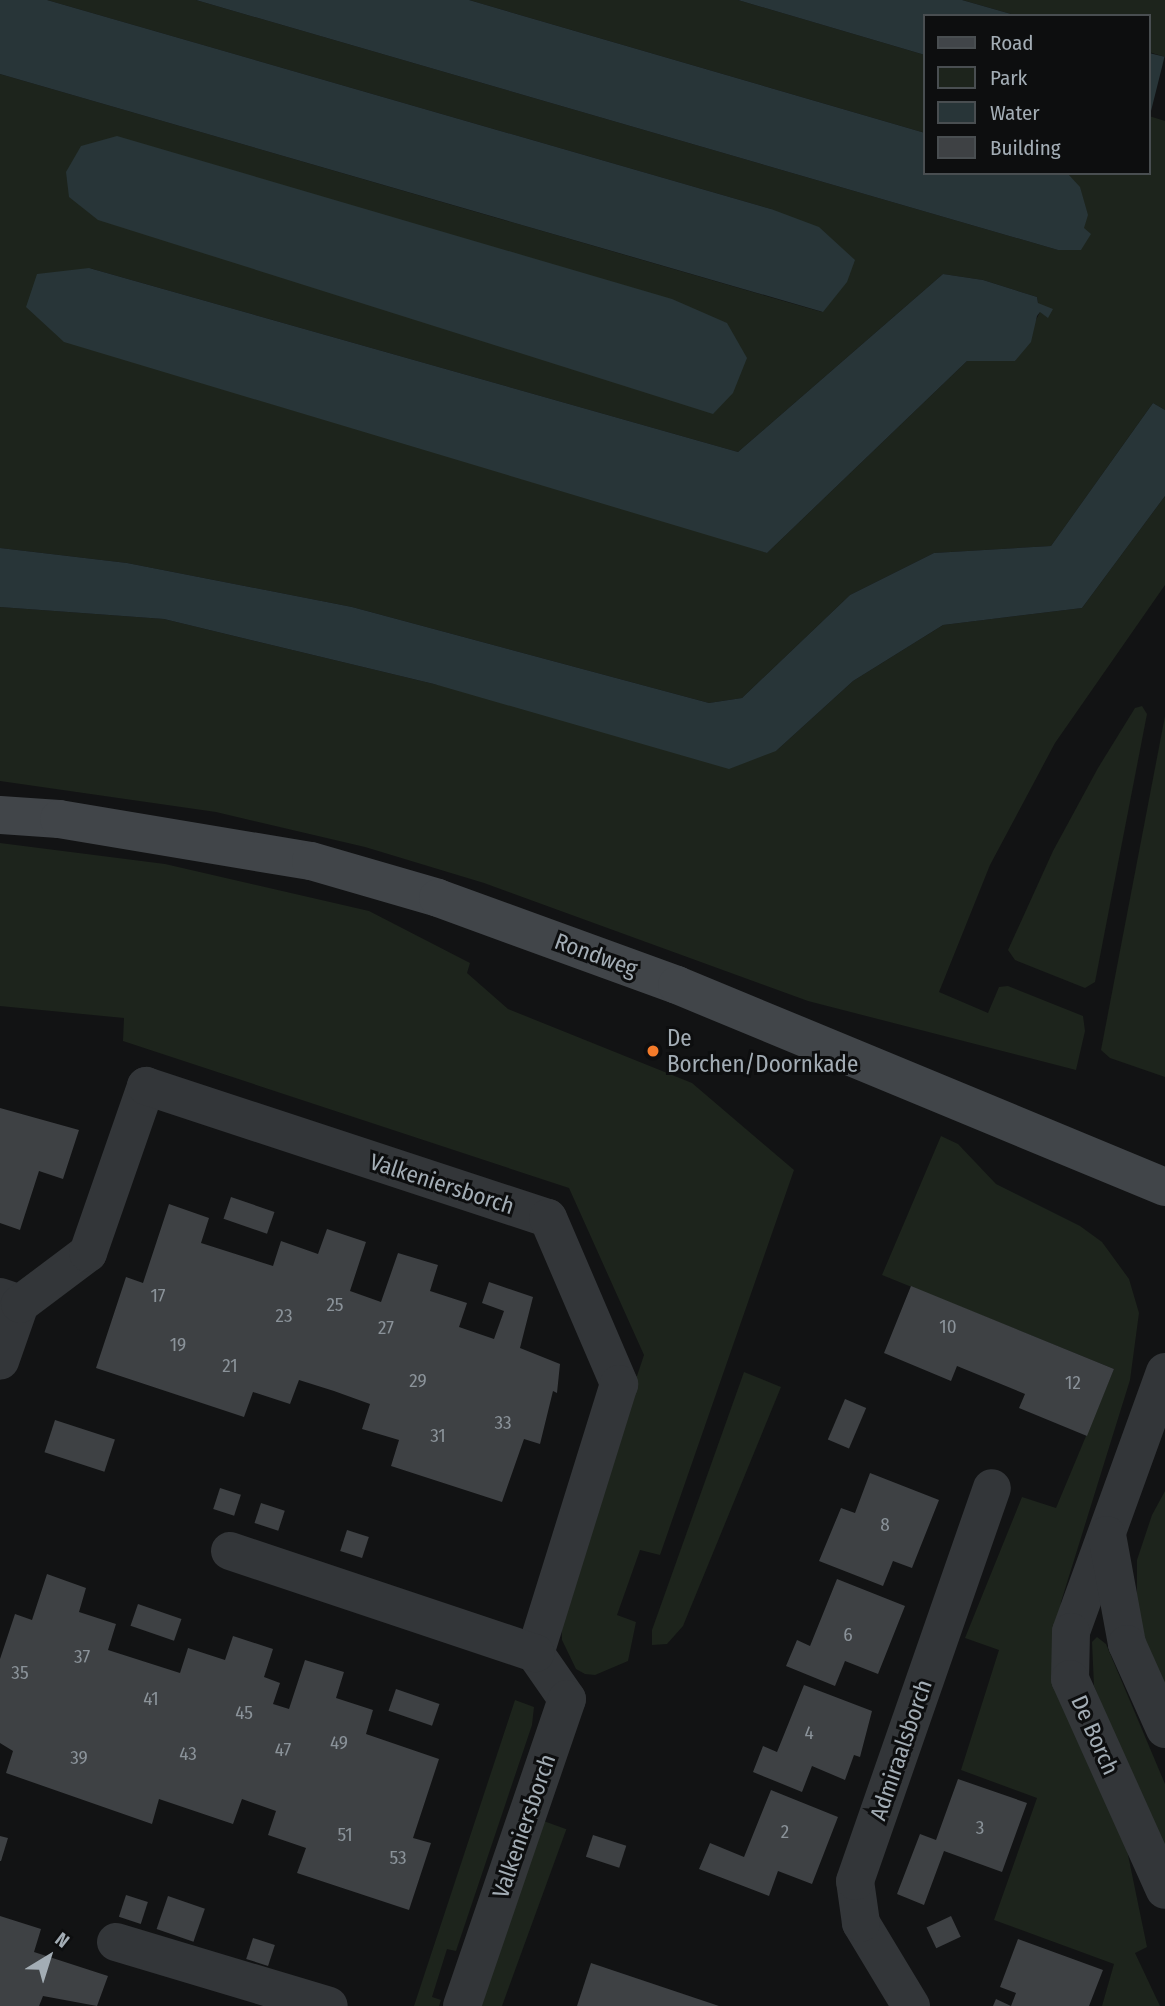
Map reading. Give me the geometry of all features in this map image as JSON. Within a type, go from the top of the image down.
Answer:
[{"type":"main road","name":"Rondweg","points":[[0,815],[59,819],[311,861],[438,898],[677,985],[1165,1187]]},
{"type":"street","name":"Valkeniersborch","points":[[10,1300],[88,1253],[146,1087],[548,1218],[619,1384],[535,1653],[567,1699],[462,2006]]},
{"type":"street","points":[[0,1361],[10,1300]]},
{"type":"street","name":"De Borch","points":[[1165,1372],[1071,1632],[1070,1679],[1165,1890]]},
{"type":"street","name":"Admiraalsborch","points":[[911,2006],[861,1923],[855,1881],[992,1488]]},
{"type":"street","points":[[1107,1534],[1128,1644],[1165,1729]]},
{"type":"street","points":[[230,1551],[535,1653]]},
{"type":"street","points":[[116,1942],[329,2006]]},
{"type":"green space","points":[[47,0],[196,0],[1058,250],[1084,229],[1069,175],[1151,175],[1151,117],[1165,121],[1165,410],[1153,403],[1051,546],[934,553],[850,595],[742,698],[709,703],[352,607],[127,563],[0,548],[0,74],[822,312],[771,209]],"holes":[[[89,268],[738,452],[943,274],[983,280],[1037,297],[1040,312],[1015,361],[967,361],[767,553]]]},
{"type":"green space","points":[[469,0],[738,0],[923,54],[923,132]]},
{"type":"green space","points":[[962,0],[1165,0],[1165,57],[1151,53],[1151,14],[1011,14]]},
{"type":"green space","points":[[1165,496],[1165,585],[1055,743],[990,865],[939,992],[988,1013],[999,987],[1008,986],[1083,1016],[1085,1031],[1076,1070],[808,1001],[484,883],[365,847],[216,812],[0,781],[0,607],[164,619],[434,684],[776,751],[853,681],[943,625],[1082,608]]},
{"type":"green space","points":[[1142,706],[1147,714],[1095,982],[1085,988],[1015,960],[1008,950],[1053,851],[1098,768],[1135,708]]},
{"type":"green space","points":[[1165,716],[1165,1077],[1110,1058],[1101,1050]]},
{"type":"green space","points":[[0,843],[165,864],[369,911],[470,963],[467,973],[508,1009],[692,1083],[794,1170],[660,1555],[640,1550],[617,1615],[636,1622],[628,1661],[595,1675],[585,1674],[576,1669],[562,1640],[561,1603],[644,1355],[569,1188],[123,1041],[124,1018],[0,1006]]},
{"type":"green space","points":[[941,1136],[958,1144],[996,1184],[1080,1226],[1102,1242],[1129,1279],[1139,1313],[1130,1380],[1061,1602],[1054,1685],[1127,1850],[1147,1947],[1135,1953],[1160,2006],[1102,2006],[1114,1964],[994,1920],[1037,1798],[961,1770],[999,1650],[965,1638],[1022,1497],[1056,1508],[1114,1369],[882,1275]]},
{"type":"green space","points":[[744,1372],[781,1387],[683,1626],[667,1644],[652,1645],[652,1630]]},
{"type":"green space","points":[[1165,1491],[1165,1706],[1149,1671],[1137,1599],[1137,1560],[1152,1515]]},
{"type":"green space","points":[[1097,1637],[1106,1644],[1165,1784],[1165,1860],[1094,1686],[1092,1642]]},
{"type":"green space","points":[[515,1700],[534,1707],[532,1725],[456,1951],[447,1949],[432,1997],[441,2000],[439,2006],[414,2006]]},
{"type":"green space","points":[[541,1820],[566,1829],[502,2006],[474,2004]]},
{"type":"water","points":[[0,0],[47,0],[771,209],[819,227],[855,260],[847,282],[823,312],[0,74]]},
{"type":"water","points":[[196,0],[469,0],[923,132],[923,175],[1069,175],[1080,187],[1088,215],[1084,228],[1091,234],[1081,250],[1058,250]]},
{"type":"water","points":[[738,0],[962,0],[1011,14],[923,14],[923,54]]},
{"type":"water","points":[[1151,53],[1165,57],[1151,111]]},
{"type":"water","points":[[117,136],[672,299],[727,323],[747,358],[733,393],[713,414],[98,220],[69,197],[66,172],[81,146]]},
{"type":"water","points":[[89,268],[738,452],[943,274],[983,280],[1037,297],[1038,303],[1053,309],[1048,318],[1040,312],[1037,316],[1031,342],[1015,361],[967,361],[767,553],[64,342],[26,307],[37,274]]},
{"type":"water","points":[[1153,403],[1165,410],[1165,496],[1082,608],[943,625],[853,681],[776,751],[729,769],[434,684],[164,619],[0,607],[0,548],[127,563],[352,607],[709,703],[742,698],[850,595],[934,553],[1051,546]]},
{"type":"building","points":[[0,1108],[79,1130],[63,1179],[39,1171],[20,1230],[0,1223]]},
{"type":"building","points":[[231,1197],[274,1212],[267,1234],[224,1219]]},
{"type":"building","points":[[169,1204],[209,1218],[201,1243],[273,1266],[281,1241],[318,1254],[327,1229],[366,1242],[350,1291],[381,1302],[398,1253],[438,1265],[430,1291],[467,1303],[459,1327],[494,1339],[504,1311],[482,1303],[489,1282],[533,1297],[520,1348],[560,1364],[557,1393],[553,1391],[540,1444],[524,1439],[502,1502],[391,1466],[399,1440],[362,1429],[370,1404],[334,1391],[299,1380],[290,1404],[253,1392],[244,1417],[96,1368],[126,1277],[143,1283]]},
{"type":"building","points":[[911,1286],[1114,1369],[1087,1436],[1019,1408],[1025,1394],[957,1366],[951,1381],[884,1353]]},
{"type":"building","points":[[845,1399],[866,1408],[849,1448],[828,1440]]},
{"type":"building","points":[[55,1420],[115,1439],[104,1472],[44,1452]]},
{"type":"building","points":[[870,1473],[939,1500],[912,1568],[893,1561],[883,1586],[819,1561],[841,1508],[855,1513]]},
{"type":"building","points":[[220,1488],[241,1495],[234,1516],[213,1509]]},
{"type":"building","points":[[261,1503],[285,1511],[278,1531],[255,1523]]},
{"type":"building","points":[[347,1530],[369,1537],[362,1558],[340,1551]]},
{"type":"building","points":[[47,1574],[86,1588],[79,1612],[116,1624],[108,1650],[180,1673],[188,1648],[225,1660],[233,1636],[273,1649],[264,1677],[280,1683],[273,1704],[289,1709],[305,1660],[344,1672],[336,1698],[373,1710],[366,1734],[439,1759],[413,1838],[431,1843],[409,1910],[297,1873],[306,1848],[268,1835],[276,1811],[242,1799],[233,1824],[159,1799],[152,1824],[6,1773],[13,1751],[0,1743],[0,1659],[15,1614],[32,1620]]},
{"type":"building","points":[[837,1579],[905,1606],[878,1674],[845,1661],[835,1686],[786,1666],[797,1640],[810,1646]]},
{"type":"building","points":[[138,1604],[181,1619],[174,1641],[131,1626]]},
{"type":"building","points":[[804,1685],[872,1711],[860,1757],[854,1755],[845,1780],[812,1766],[802,1792],[753,1772],[763,1746],[777,1752]]},
{"type":"building","points":[[396,1689],[439,1704],[432,1726],[389,1711]]},
{"type":"building","points":[[958,1779],[1027,1803],[1002,1872],[944,1851],[924,1905],[897,1894],[920,1834],[936,1840]]},
{"type":"building","points":[[771,1790],[838,1817],[812,1884],[778,1871],[769,1896],[699,1869],[710,1843],[744,1857]]},
{"type":"building","points":[[593,1835],[626,1846],[619,1868],[586,1857]]},
{"type":"building","points":[[0,1836],[8,1838],[1,1861],[0,1861]]},
{"type":"building","points":[[126,1895],[148,1902],[141,1924],[119,1917]]},
{"type":"building","points":[[168,1896],[205,1909],[193,1942],[157,1929]]},
{"type":"building","points":[[0,1916],[41,1929],[34,1952],[108,1976],[97,2006],[43,1996],[39,2006],[0,2006]]},
{"type":"building","points":[[951,1916],[961,1937],[936,1948],[927,1927]]},
{"type":"building","points":[[253,1938],[275,1945],[268,1966],[246,1959]]},
{"type":"building","points":[[1018,1939],[1103,1970],[1089,2006],[1011,2006],[1016,1993],[1000,1987]]},
{"type":"building","points":[[591,1963],[719,2006],[577,2006]]},
{"type":"building","points":[[996,1999],[1011,2006],[993,2006]]},
{"type":"place","name":"De Borchen/Doornkade","points":[[653,1051]]}]
